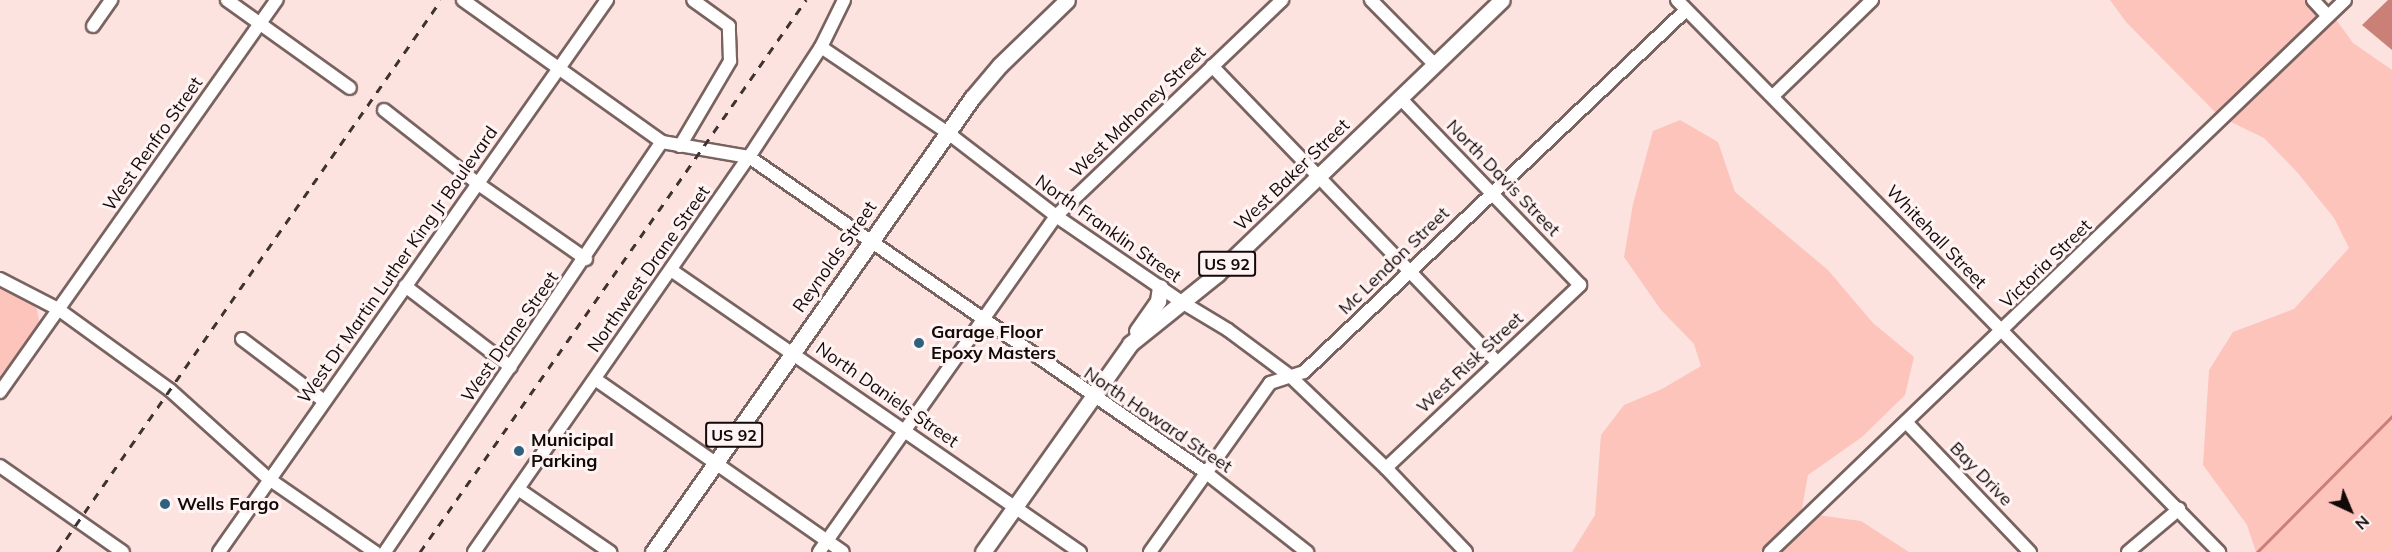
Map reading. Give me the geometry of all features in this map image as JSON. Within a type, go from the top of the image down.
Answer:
[{"type":"main road","name":"Reynolds Street","points":[[653,552],[870,240],[948,133],[1000,65],[1067,0]]},
{"type":"main road","name":"West Baker Street","points":[[983,552],[1130,344],[1216,274],[1502,0]]},
{"type":"main road","name":"US 92","points":[[1130,344],[1158,301],[1160,287]]},
{"type":"street","points":[[93,26],[111,0]]},
{"type":"street","points":[[227,0],[350,88]]},
{"type":"street","name":"West Renfro Street","points":[[0,392],[277,0]]},
{"type":"street","points":[[463,0],[557,70],[662,142],[749,157]]},
{"type":"street","name":"West Dr Martin Luther King Jr Boulevard","points":[[219,552],[607,0]]},
{"type":"street","points":[[680,146],[723,77],[730,61],[729,26],[693,0]]},
{"type":"street","name":"Northwest Drane Street","points":[[474,552],[749,157],[821,48],[844,0]]},
{"type":"street","name":"West Mahoney Street","points":[[819,552],[1056,216],[1282,0]]},
{"type":"street","points":[[1371,0],[1435,65]]},
{"type":"street","name":"Whitehall Street","points":[[1677,0],[2219,552]]},
{"type":"street","points":[[1773,96],[1872,0]]},
{"type":"street","points":[[2313,0],[2328,16]]},
{"type":"street","name":"Victoria Street","points":[[1770,552],[2344,0]]},
{"type":"street","name":"Mc Lendon Street","points":[[1150,552],[1270,382],[1304,372],[1686,9]]},
{"type":"street","name":"North Franklin Street","points":[[821,48],[948,133],[1056,216],[1180,301],[1228,330],[1290,376],[1386,468],[1463,551]]},
{"type":"street","points":[[1212,66],[1496,361]]},
{"type":"street","name":"North Davis Street","points":[[1400,98],[1493,191],[1580,285]]},
{"type":"street","points":[[384,110],[477,183],[586,259]]},
{"type":"street","name":"West Drane Street","points":[[386,552],[586,259],[662,142]]},
{"type":"street","name":"North Howard Street","points":[[749,157],[1092,397],[1205,472],[1307,552]]},
{"type":"street","name":"North Daniels Street","points":[[671,270],[793,351],[1080,552]]},
{"type":"street","points":[[0,279],[58,309],[170,390],[269,479],[375,552]]},
{"type":"street","name":"West Risk Street","points":[[1386,468],[1496,361],[1580,285]]},
{"type":"street","points":[[405,286],[512,367]]},
{"type":"street","points":[[242,339],[324,401]]},
{"type":"street","points":[[595,379],[843,552]]},
{"type":"street","name":"Bay Drive","points":[[1906,422],[2030,552]]},
{"type":"street","points":[[0,466],[123,552]]},
{"type":"street","points":[[518,489],[610,552]]},
{"type":"street","points":[[2128,552],[2179,509]]},
{"type":"shaded area","points":[[2110,0],[2305,0],[2320,15],[2217,114],[2126,22]]},
{"type":"shaded area","points":[[2388,0],[2392,0],[2392,50],[2362,25]]},
{"type":"shaded area","points":[[2335,18],[2353,43],[2392,70],[2392,552],[2256,552],[2247,525],[2203,465],[2209,370],[2233,332],[2294,309],[2349,248],[2334,218],[2297,172],[2264,138],[2229,121]]},
{"type":"shaded area","points":[[1680,120],[1718,142],[1735,192],[1828,270],[1873,323],[1914,357],[1905,395],[1862,437],[1808,475],[1801,514],[1761,552],[1572,552],[1595,515],[1601,435],[1624,405],[1662,389],[1701,366],[1694,344],[1661,310],[1624,257],[1633,204],[1653,131]]},
{"type":"shaded area","points":[[0,288],[37,309],[40,326],[0,384]]},
{"type":"shaded area","points":[[1817,515],[1861,521],[1909,552],[1779,552]]},
{"type":"waterway","points":[[2257,552],[2392,416]]},
{"type":"railway","points":[[57,552],[441,0]]},
{"type":"railway","points":[[420,552],[806,0]]},
{"type":"place","name":"Garage Floor Epoxy Masters","points":[[919,343]]},
{"type":"place","name":"Municipal Parking","points":[[519,451]]},
{"type":"place","name":"Wells Fargo","points":[[165,504]]}]
